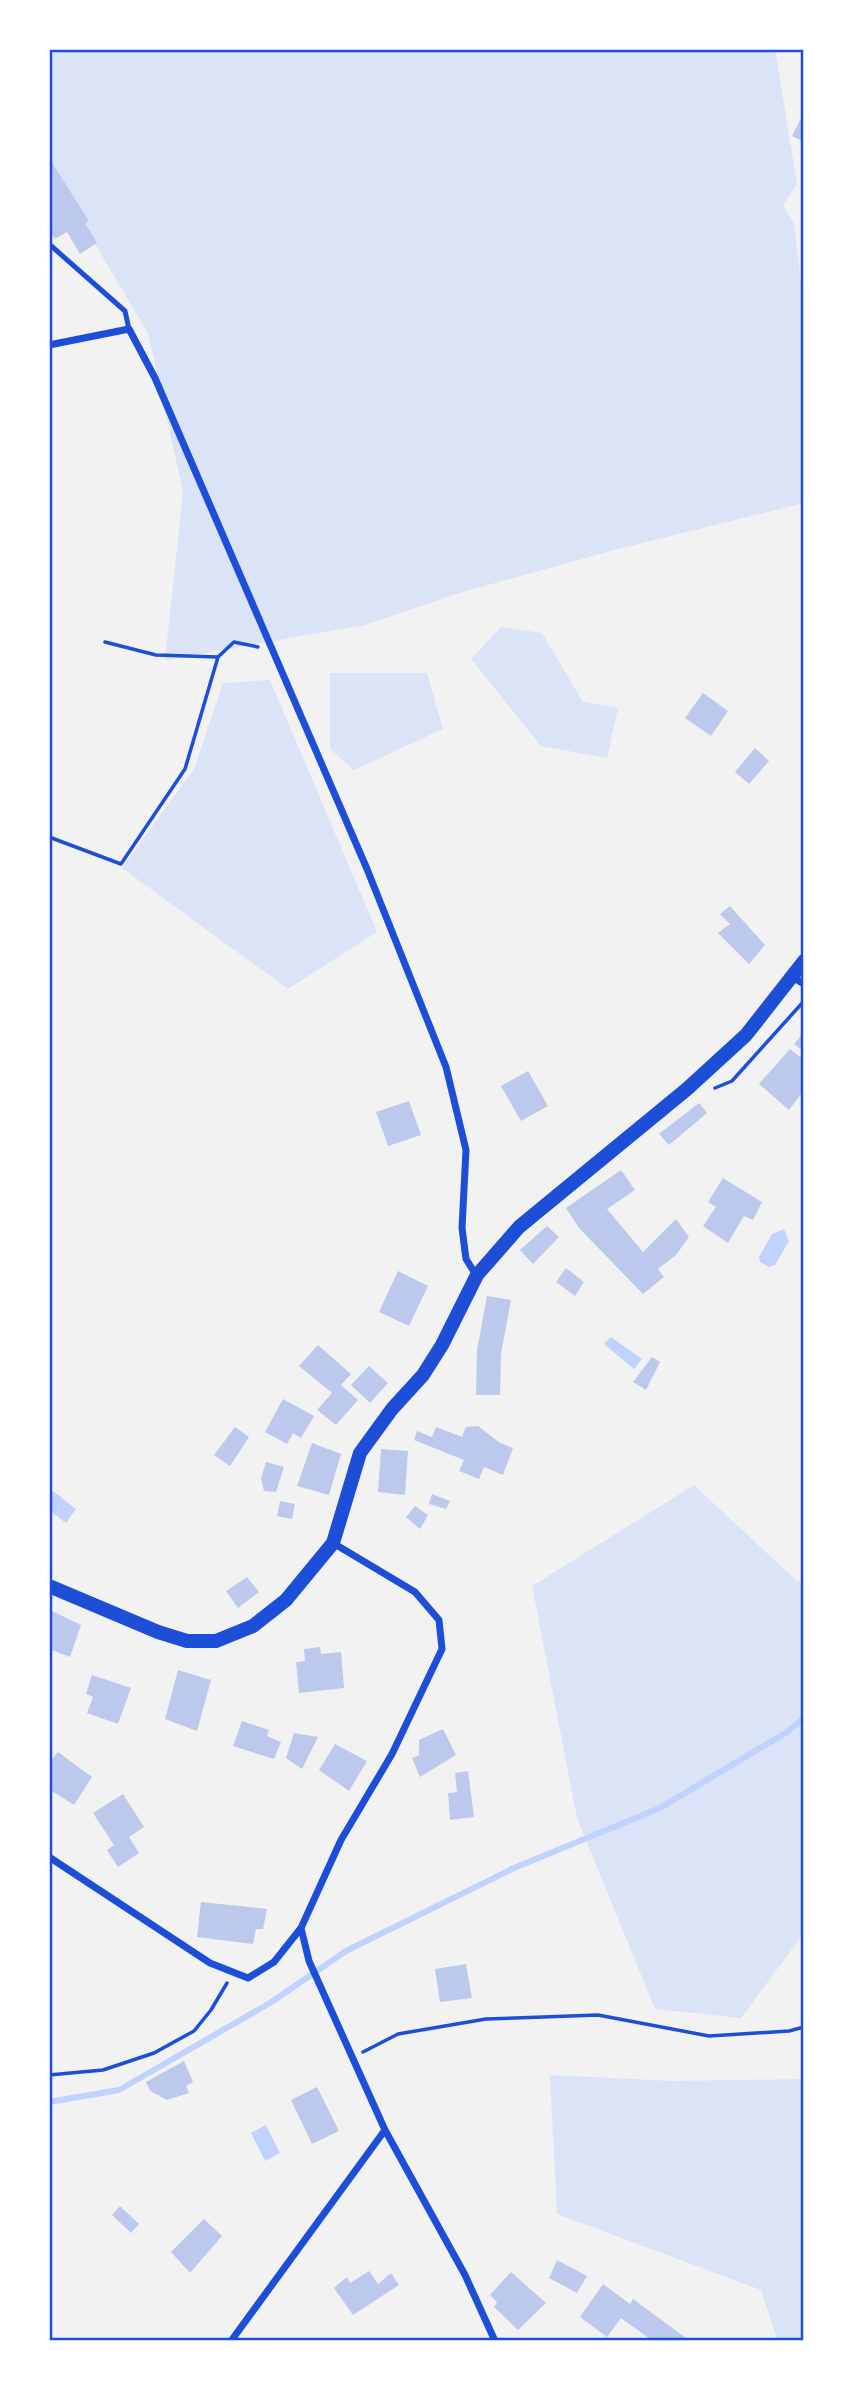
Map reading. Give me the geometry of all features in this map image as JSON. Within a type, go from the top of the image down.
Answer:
[{"type":"main road","points":[[49,1586],[158,1632],[187,1641],[215,1642],[253,1626],[286,1600],[333,1543],[360,1453],[392,1409],[423,1375],[442,1345],[477,1275],[519,1227],[687,1089],[746,1035],[798,980],[804,961]]},
{"type":"street","points":[[49,345],[129,329],[155,378],[367,869],[446,1067],[466,1150],[462,1228],[466,1259],[477,1275]]},
{"type":"street","points":[[49,1857],[209,1963],[248,1978],[274,1962],[301,1928],[341,1840],[392,1754],[442,1649],[439,1620],[415,1592],[333,1543]]},
{"type":"street","points":[[301,1928],[309,1961],[385,2130],[465,2275],[495,2341]]},
{"type":"street","points":[[231,2341],[385,2130]]},
{"type":"lane","points":[[49,244],[125,311],[129,329]]},
{"type":"path","points":[[105,642],[156,655],[218,657]]},
{"type":"path","points":[[49,836],[121,864],[185,769],[218,657],[234,642],[273,651]]},
{"type":"path","points":[[49,2075],[103,2070],[155,2053],[194,2031],[211,2010],[233,1972]]},
{"type":"path","points":[[354,2056],[398,2034],[486,2019],[598,2015],[709,2036],[789,2031],[804,2027]]},
{"type":"shaded area","points":[[49,49],[775,49],[797,184],[783,205],[794,223],[804,311],[804,503],[622,548],[459,593],[365,625],[165,660],[183,492],[148,333],[49,167]]},
{"type":"shaded area","points":[[501,627],[542,633],[583,702],[618,708],[607,758],[541,746],[471,659]]},
{"type":"shaded area","points":[[330,673],[427,673],[443,729],[354,770],[330,749]]},
{"type":"shaded area","points":[[270,680],[377,932],[288,989],[122,868],[194,769],[223,683]]},
{"type":"shaded area","points":[[694,1485],[797,1581],[804,1581],[804,1933],[741,2018],[655,2009],[577,1818],[532,1586]]},
{"type":"shaded area","points":[[550,2075],[673,2081],[804,2079],[804,2341],[778,2341],[761,2290],[557,2214]]},
{"type":"water","points":[[784,1229],[789,1241],[775,1265],[769,1267],[760,1262],[759,1257],[772,1234]]},
{"type":"water","points":[[611,1337],[642,1359],[634,1369],[604,1344]]},
{"type":"water","points":[[49,1488],[76,1509],[66,1523],[49,1510]]},
{"type":"water","points":[[266,2125],[280,2153],[265,2161],[251,2133]]},
{"type":"building","points":[[800,120],[804,122],[804,142],[792,136]]},
{"type":"building","points":[[49,158],[89,221],[85,223],[97,243],[80,254],[67,232],[55,239],[49,229]]},
{"type":"building","points":[[703,693],[728,711],[711,736],[685,718]]},
{"type":"building","points":[[755,748],[769,761],[749,784],[735,772]]},
{"type":"building","points":[[730,906],[765,945],[749,964],[718,933],[730,924],[720,914]]},
{"type":"building","points":[[804,1032],[804,1052],[794,1044]]},
{"type":"building","points":[[790,1049],[804,1060],[804,1090],[789,1110],[759,1084]]},
{"type":"building","points":[[528,1071],[548,1106],[521,1121],[501,1086]]},
{"type":"building","points":[[409,1101],[421,1135],[388,1146],[376,1112]]},
{"type":"building","points":[[699,1103],[707,1113],[669,1145],[659,1134]]},
{"type":"building","points":[[621,1170],[635,1190],[607,1209],[643,1252],[676,1219],[689,1237],[676,1255],[658,1269],[664,1277],[643,1294],[579,1228],[566,1208]]},
{"type":"building","points":[[723,1178],[762,1202],[753,1220],[744,1216],[728,1243],[703,1226],[716,1207],[708,1202]]},
{"type":"building","points":[[547,1226],[559,1237],[533,1264],[520,1250]]},
{"type":"building","points":[[566,1268],[584,1282],[575,1296],[556,1282]]},
{"type":"building","points":[[398,1271],[428,1286],[409,1326],[379,1312]]},
{"type":"building","points":[[487,1296],[511,1300],[501,1354],[500,1395],[476,1395],[477,1350]]},
{"type":"building","points":[[318,1345],[351,1374],[341,1385],[358,1400],[336,1425],[317,1410],[332,1393],[299,1366]]},
{"type":"building","points":[[652,1357],[660,1362],[646,1390],[633,1382]]},
{"type":"building","points":[[369,1366],[388,1383],[370,1403],[351,1385]]},
{"type":"building","points":[[283,1399],[314,1416],[301,1438],[293,1433],[287,1444],[265,1432]]},
{"type":"building","points":[[478,1426],[500,1443],[513,1448],[503,1475],[484,1467],[479,1479],[459,1471],[464,1460],[414,1440],[417,1431],[432,1437],[436,1427],[462,1437],[466,1427]]},
{"type":"building","points":[[235,1427],[249,1437],[230,1466],[214,1455]]},
{"type":"building","points":[[312,1443],[341,1454],[329,1495],[297,1486]]},
{"type":"building","points":[[381,1449],[408,1451],[405,1495],[378,1492]]},
{"type":"building","points":[[266,1462],[284,1467],[276,1492],[264,1491],[261,1478]]},
{"type":"building","points":[[432,1494],[450,1501],[446,1509],[429,1504]]},
{"type":"building","points":[[280,1501],[295,1504],[292,1519],[277,1516]]},
{"type":"building","points":[[415,1506],[428,1515],[420,1529],[406,1517]]},
{"type":"building","points":[[247,1577],[259,1592],[238,1608],[226,1591]]},
{"type":"building","points":[[50,1610],[81,1625],[70,1657],[49,1649]]},
{"type":"building","points":[[320,1647],[321,1654],[341,1652],[344,1688],[299,1693],[296,1662],[305,1661],[304,1649]]},
{"type":"building","points":[[178,1670],[211,1680],[197,1731],[165,1719]]},
{"type":"building","points":[[92,1675],[131,1688],[118,1724],[87,1713],[93,1697],[86,1694]]},
{"type":"building","points":[[242,1721],[269,1730],[267,1736],[281,1742],[274,1759],[233,1746]]},
{"type":"building","points":[[443,1729],[456,1755],[420,1777],[412,1758],[419,1755],[419,1740]]},
{"type":"building","points":[[294,1733],[318,1737],[302,1769],[286,1758]]},
{"type":"building","points":[[335,1744],[367,1761],[349,1791],[319,1770]]},
{"type":"building","points":[[58,1752],[92,1777],[74,1805],[49,1789],[49,1763]]},
{"type":"building","points":[[468,1771],[474,1817],[450,1820],[448,1793],[457,1792],[455,1773]]},
{"type":"building","points":[[123,1794],[144,1827],[129,1837],[139,1853],[118,1867],[107,1850],[114,1845],[93,1813]]},
{"type":"building","points":[[201,1902],[267,1909],[263,1929],[256,1929],[253,1944],[197,1937]]},
{"type":"building","points":[[466,1964],[472,1998],[440,2002],[435,1969]]},
{"type":"building","points":[[184,2061],[193,2082],[186,2086],[189,2093],[167,2100],[150,2091],[146,2082]]},
{"type":"building","points":[[317,2087],[339,2131],[312,2144],[291,2100]]},
{"type":"building","points":[[120,2206],[139,2224],[131,2233],[112,2215]]},
{"type":"building","points":[[204,2219],[222,2236],[190,2273],[171,2252]]},
{"type":"building","points":[[557,2260],[587,2276],[577,2293],[549,2278]]},
{"type":"building","points":[[369,2271],[378,2284],[391,2273],[399,2285],[353,2315],[334,2288],[347,2277],[350,2283]]},
{"type":"building","points":[[511,2272],[546,2303],[518,2330],[494,2307],[497,2302],[490,2295]]},
{"type":"building","points":[[603,2284],[630,2304],[633,2299],[690,2341],[649,2341],[650,2339],[621,2318],[607,2337],[580,2317]]},
{"type":"waterway","points":[[49,2102],[119,2090],[270,2003],[346,1951],[514,1868],[660,1808],[787,1732],[804,1718]]}]
